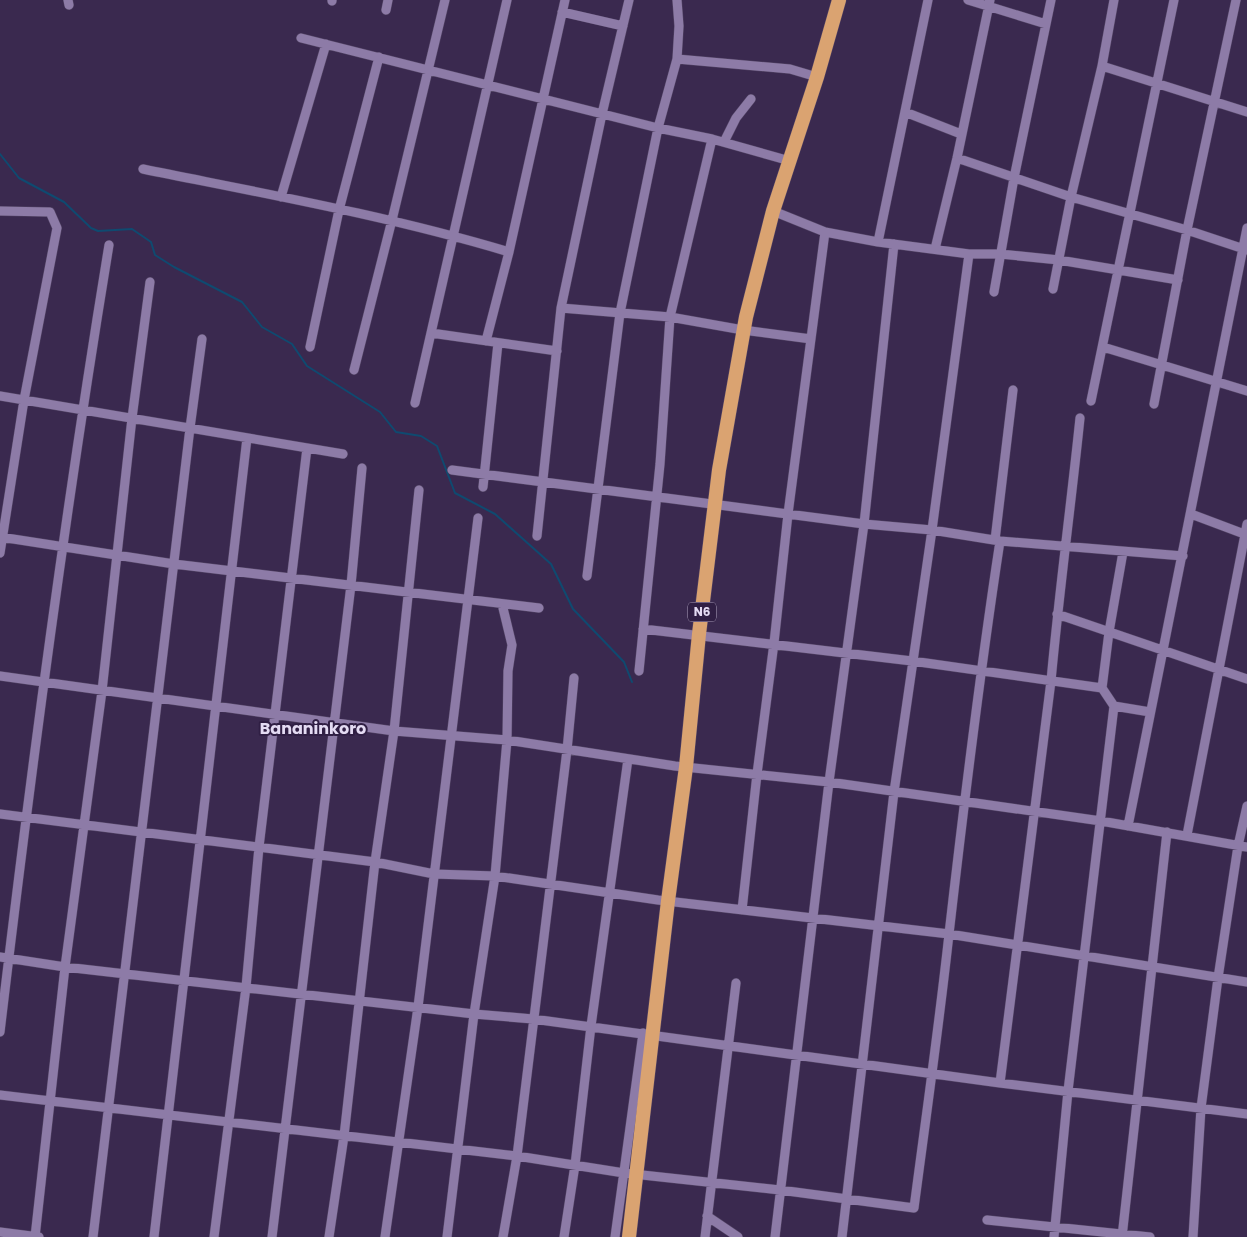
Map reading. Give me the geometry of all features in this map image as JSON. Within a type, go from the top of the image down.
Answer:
[{"type":"highway","name":"N6","points":[[629,1237],[630,1174],[647,1034],[668,901],[686,767],[699,634],[719,470],[743,330],[773,211],[817,77],[839,0]]},
{"type":"street","points":[[386,10],[388,0]]},
{"type":"street","points":[[354,370],[430,69],[445,0]]},
{"type":"street","points":[[415,403],[507,0]]},
{"type":"street","points":[[486,341],[509,252],[565,0]]},
{"type":"street","points":[[537,536],[561,308],[602,114],[629,0]]},
{"type":"street","points":[[587,576],[620,313],[658,128],[677,59],[679,26],[677,0]]},
{"type":"street","points":[[878,242],[928,0]]},
{"type":"street","points":[[968,0],[990,3],[1046,24]]},
{"type":"street","points":[[994,292],[1014,178],[1051,0]]},
{"type":"street","points":[[1053,289],[1071,197],[1102,66],[1114,0]]},
{"type":"street","points":[[1091,401],[1120,270],[1174,0]]},
{"type":"street","points":[[1154,404],[1213,101],[1236,0]]},
{"type":"street","points":[[935,249],[957,158],[990,3]]},
{"type":"street","points":[[562,12],[623,26]]},
{"type":"street","points":[[301,38],[658,128],[724,142],[790,161]]},
{"type":"street","points":[[281,197],[326,44]]},
{"type":"street","points":[[310,347],[340,210],[379,58]]},
{"type":"street","points":[[677,59],[790,69],[817,77]]},
{"type":"street","points":[[1102,66],[1247,112]]},
{"type":"street","points":[[724,142],[736,118],[751,99]]},
{"type":"street","points":[[905,112],[961,134]]},
{"type":"street","points":[[639,671],[656,496],[670,317],[712,139]]},
{"type":"street","points":[[957,158],[1071,197],[1187,230],[1245,249]]},
{"type":"street","points":[[144,169],[392,220],[453,235],[509,252]]},
{"type":"street","points":[[0,211],[50,212],[57,228],[24,400],[1,537],[0,554]]},
{"type":"street","points":[[773,211],[825,232],[878,242],[969,254],[1000,254],[1059,260],[1178,280]]},
{"type":"street","points":[[1128,826],[1162,650],[1183,556],[1245,249],[1247,228]]},
{"type":"street","points":[[742,910],[788,514],[825,232]]},
{"type":"street","points":[[775,1237],[829,782],[864,524],[894,244]]},
{"type":"street","points":[[0,1032],[4,958],[27,817],[62,547],[108,245]]},
{"type":"street","points":[[842,1237],[894,792],[969,254]]},
{"type":"street","points":[[0,1232],[36,1237],[65,967],[102,691],[132,418],[150,282]]},
{"type":"street","points":[[561,308],[670,317],[743,330],[811,339]]},
{"type":"street","points":[[431,333],[557,351]]},
{"type":"street","points":[[93,1237],[202,339]]},
{"type":"street","points":[[483,487],[498,343]]},
{"type":"street","points":[[1103,347],[1247,391]]},
{"type":"street","points":[[0,1095],[517,1156],[630,1174],[780,1190],[914,1208],[980,670],[998,540],[1013,390]]},
{"type":"street","points":[[0,396],[343,454]]},
{"type":"street","points":[[1000,1083],[1051,681],[1080,418]]},
{"type":"street","points":[[154,1237],[247,438]]},
{"type":"street","points":[[214,1237],[246,987],[259,847],[307,448]]},
{"type":"street","points":[[272,1237],[352,585],[362,468]]},
{"type":"street","points":[[452,470],[864,524],[932,530],[998,540],[1183,556]]},
{"type":"street","points":[[329,1237],[344,1136],[375,862],[394,731],[419,490]]},
{"type":"street","points":[[1191,514],[1246,534]]},
{"type":"street","points":[[385,1237],[418,1007],[478,518]]},
{"type":"street","points":[[1187,836],[1247,524]]},
{"type":"street","points":[[1,537],[174,564],[540,608]]},
{"type":"street","points":[[1054,1237],[1068,1091],[1114,706],[1102,688],[1109,632],[1123,552]]},
{"type":"street","points":[[447,1237],[474,1014],[495,876],[507,740],[508,671],[512,645],[502,604]]},
{"type":"street","points":[[1057,614],[1247,678]]},
{"type":"street","points":[[644,629],[774,643],[1102,688]]},
{"type":"street","points":[[0,676],[394,731],[507,740],[686,767],[829,782],[1101,821],[1242,846]]},
{"type":"street","points":[[503,1237],[517,1156],[567,750],[574,678]]},
{"type":"street","points":[[1114,706],[1150,712]]},
{"type":"street","points":[[564,1237],[628,759]]},
{"type":"street","points":[[1193,1237],[1201,1108],[1218,978],[1242,846],[1247,806]]},
{"type":"street","points":[[0,814],[375,862],[434,874],[495,876],[668,901],[949,934],[1247,982]]},
{"type":"street","points":[[1122,1235],[1167,832]]},
{"type":"street","points":[[4,958],[65,967],[474,1014],[533,1018],[1000,1083],[1247,1114]]},
{"type":"street","points":[[705,1237],[736,983]]},
{"type":"street","points":[[616,1237],[630,1174]]},
{"type":"street","points":[[707,1216],[738,1237]]},
{"type":"street","points":[[988,1220],[1150,1237]]},
{"type":"waterway","points":[[0,154],[19,178],[64,202],[91,228],[98,231],[132,229],[151,242],[155,255],[174,267],[242,302],[262,327],[292,344],[307,366],[380,412],[396,432],[421,436],[437,446],[455,493],[495,514],[551,564],[573,609],[624,662],[632,682]]},
{"type":"district","name":"Bananinkoro","points":[[313,728]]}]
